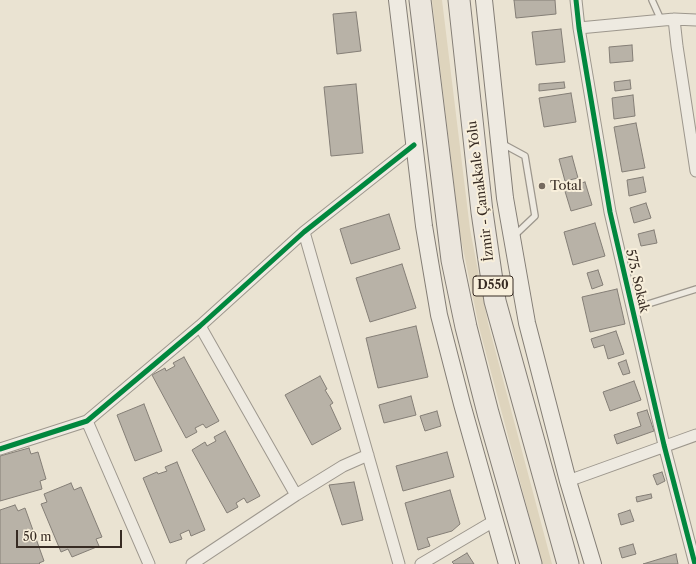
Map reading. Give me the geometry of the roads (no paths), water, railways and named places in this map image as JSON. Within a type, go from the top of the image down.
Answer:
[{"type":"highway","name":"D550","points":[[420,0],[452,260],[482,392],[531,564]]},
{"type":"highway","name":"İzmir - Çanakkale Yolu","points":[[459,0],[482,212],[495,301],[568,564]]},
{"type":"main road","points":[[397,0],[424,226],[439,315],[494,521],[507,564]]},
{"type":"main road","points":[[484,0],[505,198],[513,236],[527,323],[568,481],[593,564]]},
{"type":"street","name":"575. Sokak","points":[[576,0],[579,28],[610,212],[664,445],[695,564]]},
{"type":"street","points":[[579,28],[674,19],[696,20]]},
{"type":"street","points":[[674,19],[696,171]]},
{"type":"street","points":[[0,449],[87,420],[200,326],[304,232],[414,145]]},
{"type":"street","points":[[304,232],[399,564]]},
{"type":"street","points":[[200,326],[296,495]]},
{"type":"street","points":[[87,420],[149,564]]},
{"type":"street","points":[[568,481],[664,445],[696,435]]},
{"type":"street","points":[[192,564],[296,495],[343,466],[368,454]]},
{"type":"street","points":[[421,564],[494,521]]},
{"type":"lane","points":[[652,0],[661,20]]},
{"type":"lane","points":[[499,142],[525,156],[534,209],[535,216],[513,236]]},
{"type":"lane","points":[[632,309],[696,288]]},
{"type":"place","name":"Total","points":[[542,186]]}]
